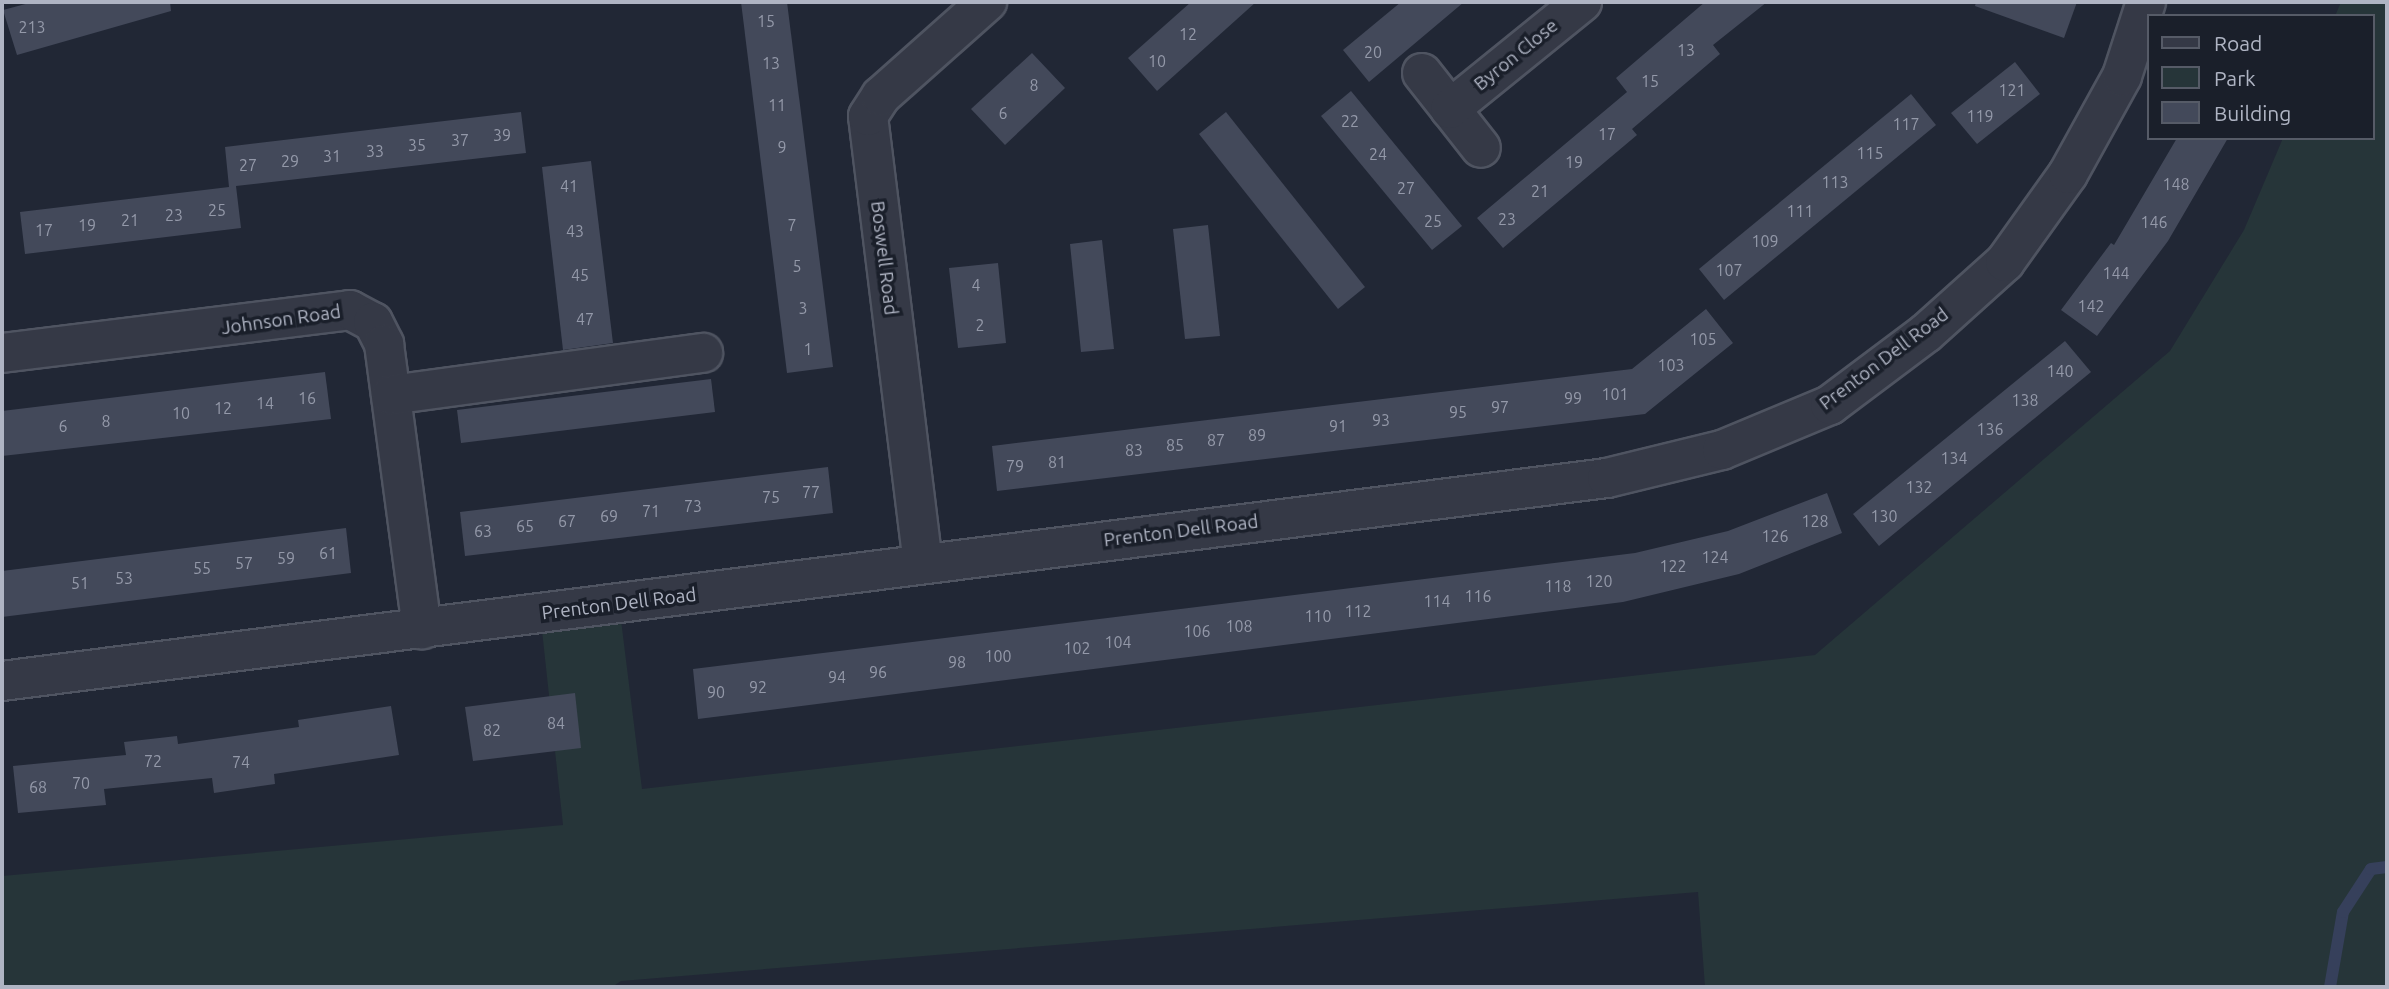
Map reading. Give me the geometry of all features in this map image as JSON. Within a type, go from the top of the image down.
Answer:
[{"type":"street","name":"Boswell Road","points":[[923,564],[868,116],[881,96],[987,2]]},
{"type":"street","name":"Byron Close","points":[[1450,108],[1582,2]]},
{"type":"street","name":"Prenton Dell Road","points":[[2,681],[1608,478],[1722,450],[1830,405],[1926,333],[2005,262],[2068,173],[2122,76],[2146,2]]},
{"type":"street","points":[[1422,73],[1481,148]]},
{"type":"street","name":"Johnson Road","points":[[2,353],[350,310],[373,322],[384,344],[422,628]]},
{"type":"street","points":[[391,395],[703,354]]},
{"type":"green space","points":[[2341,2],[2387,2],[2387,987],[1705,987],[1698,892],[621,981],[612,987],[2,987],[2,876],[563,825],[541,621],[620,612],[642,789],[1815,655],[2170,351],[2244,230],[2282,140],[2375,140],[2375,14],[2336,14]]},
{"type":"building","points":[[33,2],[170,2],[171,11],[17,55],[3,10]]},
{"type":"building","points":[[741,2],[787,2],[833,367],[787,373]]},
{"type":"building","points":[[1191,2],[1256,2],[1157,91],[1128,58]]},
{"type":"building","points":[[1401,2],[1464,2],[1369,82],[1343,50]]},
{"type":"building","points":[[1705,2],[1767,2],[1713,45],[1720,54],[1632,129],[1637,135],[1503,248],[1477,218],[1627,92],[1616,78]]},
{"type":"building","points":[[1976,2],[2077,2],[2064,38],[1975,6]]},
{"type":"building","points":[[1032,53],[1065,88],[1005,145],[971,109]]},
{"type":"building","points":[[2015,62],[2040,94],[1977,144],[1951,113]]},
{"type":"building","points":[[1351,91],[1462,226],[1432,250],[1321,116]]},
{"type":"building","points":[[1911,94],[1936,125],[1724,300],[1699,269]]},
{"type":"building","points":[[521,112],[526,153],[236,186],[241,228],[25,254],[20,212],[229,187],[225,147]]},
{"type":"building","points":[[1226,112],[1365,287],[1338,309],[1199,134]]},
{"type":"building","points":[[2176,140],[2227,140],[2168,241],[2097,336],[2061,310],[2111,243],[2114,245]]},
{"type":"building","points":[[591,161],[613,343],[563,350],[542,167]]},
{"type":"building","points":[[1208,225],[1220,336],[1185,339],[1173,229]]},
{"type":"building","points":[[1102,240],[1114,349],[1081,352],[1070,244]]},
{"type":"building","points":[[998,263],[1006,343],[958,348],[949,268]]},
{"type":"building","points":[[1706,309],[1733,343],[1645,414],[997,491],[992,446],[1632,369]]},
{"type":"building","points":[[2065,341],[2091,372],[1879,546],[1853,514]]},
{"type":"building","points":[[325,372],[331,419],[2,456],[2,411]]},
{"type":"building","points":[[711,379],[715,412],[461,443],[457,410]]},
{"type":"building","points":[[828,467],[833,513],[465,556],[460,512]]},
{"type":"building","points":[[1827,493],[1842,533],[1739,574],[1623,602],[698,719],[693,669],[1635,553],[1728,531]]},
{"type":"building","points":[[346,528],[351,573],[2,617],[2,571]]},
{"type":"building","points":[[575,693],[581,748],[473,761],[465,707]]},
{"type":"building","points":[[391,706],[399,755],[274,774],[275,784],[214,793],[212,778],[104,789],[106,805],[18,813],[13,766],[126,755],[124,742],[177,736],[178,744],[299,727],[298,720]]},
{"type":"waterway","points":[[2330,987],[2343,912],[2371,869],[2387,867]]}]
